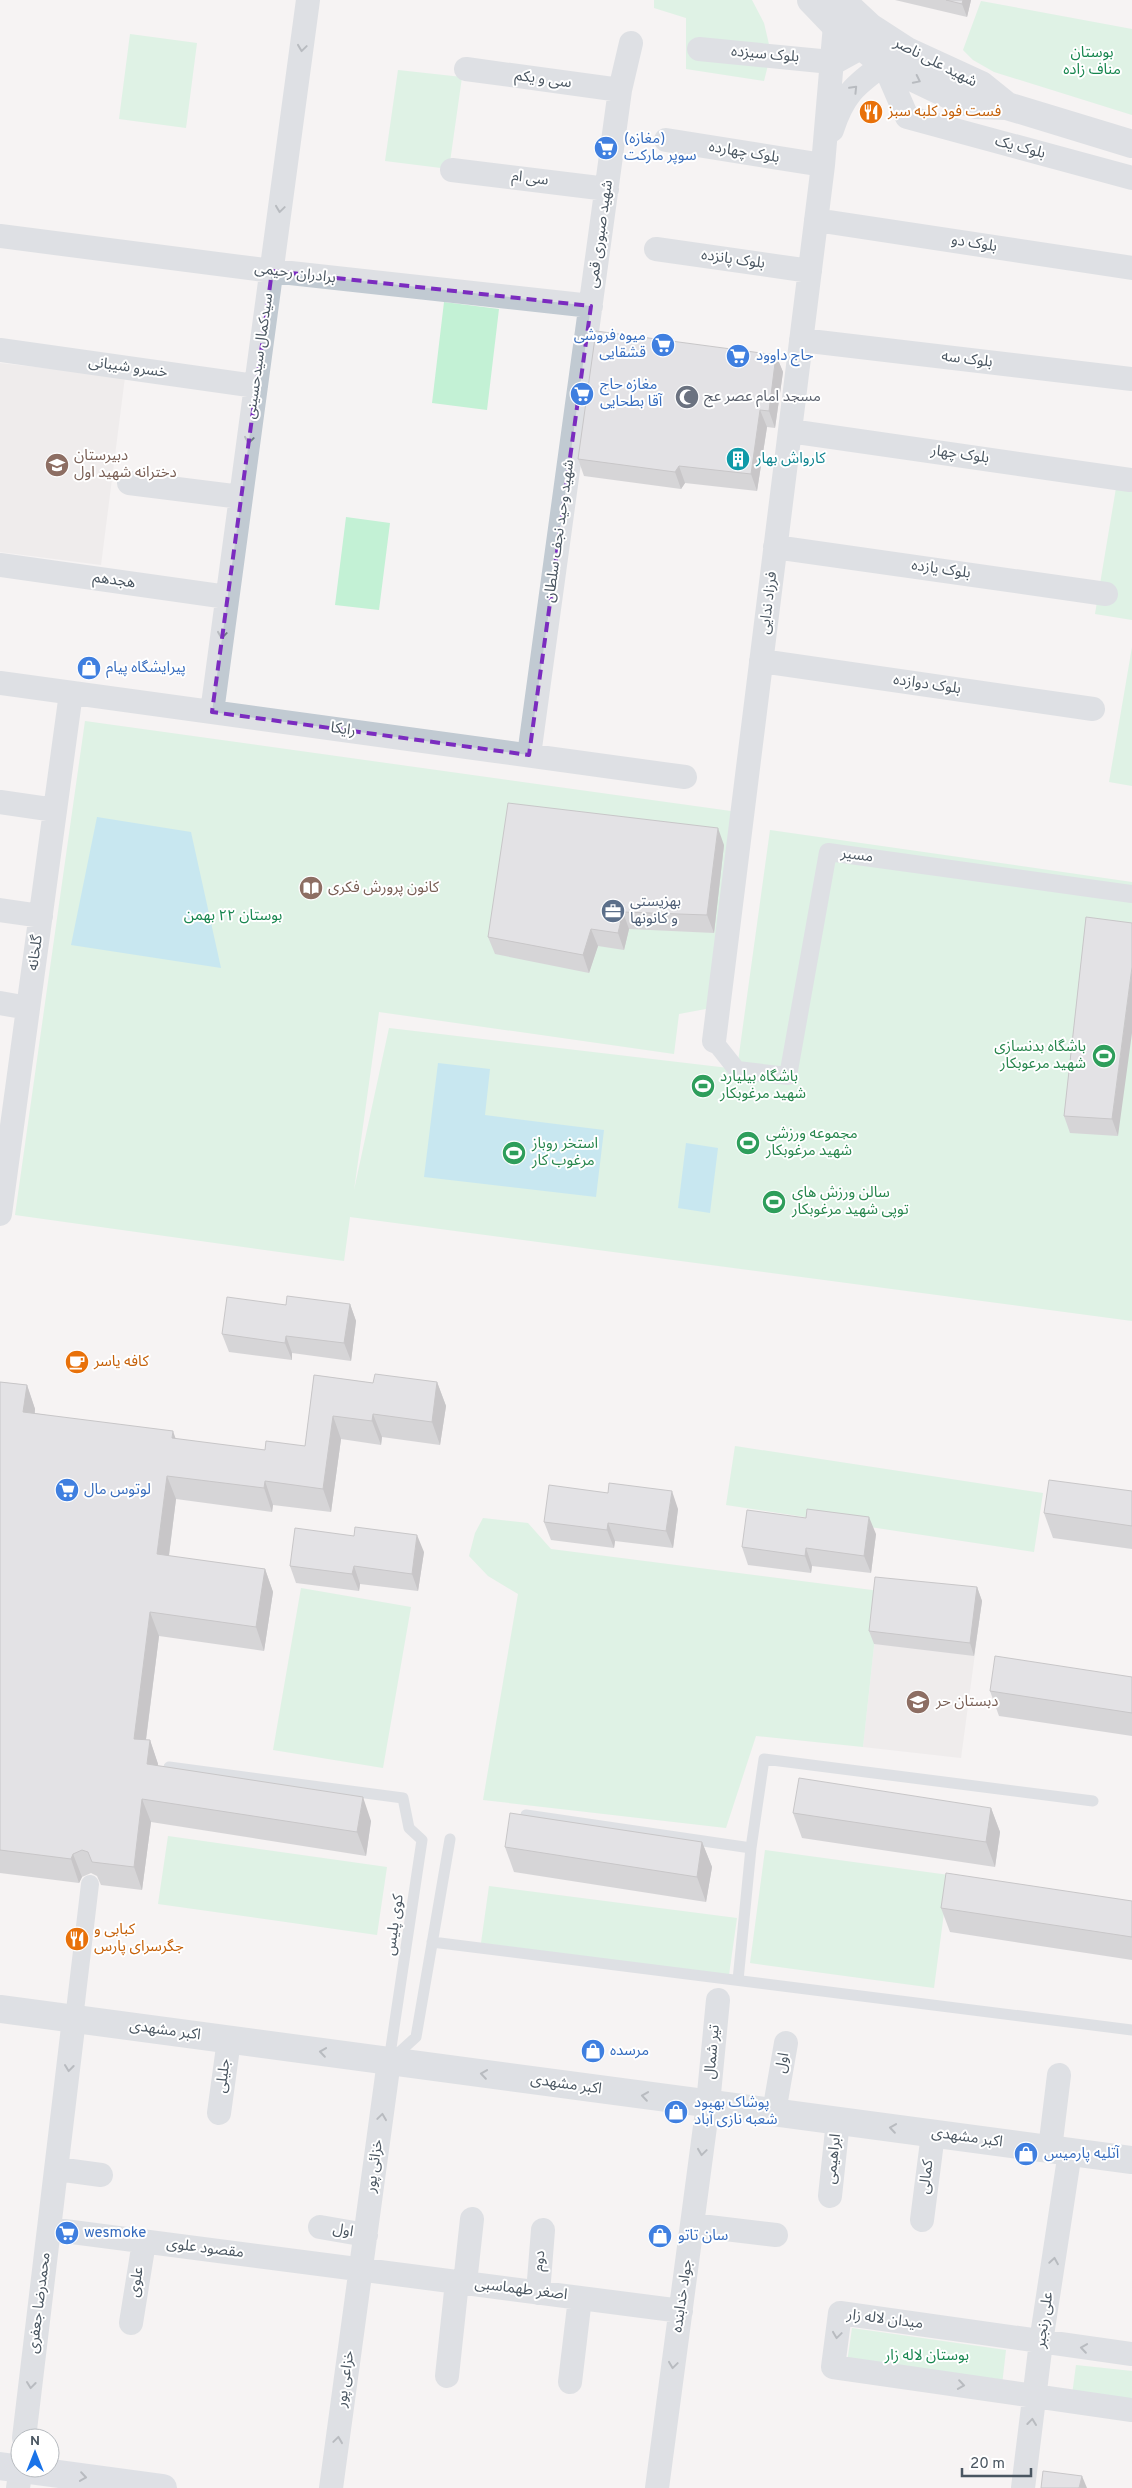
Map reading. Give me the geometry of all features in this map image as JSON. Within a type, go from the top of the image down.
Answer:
[{"type":"main road","points":[[60,2473],[163,2488]]},
{"type":"street","name":"سیدکمال سیدحسینی","points":[[212,712],[308,0]]},
{"type":"street","name":"شهید علی ناصر","points":[[811,0],[838,13],[865,37],[884,64],[957,99],[978,105],[1007,106],[1132,144]]},
{"type":"street","points":[[823,165],[831,62],[838,13]]},
{"type":"street","name":"شهید علی ناصر","points":[[865,37],[907,51],[981,85],[1007,106]]},
{"type":"street","points":[[831,62],[865,37]]},
{"type":"street","name":"شهید صبوری قمی","points":[[591,306],[620,90],[631,43]]},
{"type":"street","name":"بلوک سیزده","points":[[699,49],[831,62]]},
{"type":"street","points":[[823,165],[840,106],[852,89],[884,64]]},
{"type":"street","name":"بلوک یک","points":[[884,64],[907,117],[1132,178]]},
{"type":"street","name":"سی و یکم","points":[[466,69],[620,90]]},
{"type":"street","name":"بلوک چهارده","points":[[666,140],[823,165]]},
{"type":"street","name":"فرزاد ندایی","points":[[714,1041],[823,165]]},
{"type":"street","name":"سی ام","points":[[452,170],[607,189]]},
{"type":"street","name":"بلوک دو","points":[[816,220],[1132,268]]},
{"type":"street","name":"برادران رحیمی","points":[[0,236],[272,271],[591,306]]},
{"type":"street","name":"بلوک پانزده","points":[[656,249],[810,270]]},
{"type":"street","name":"شهید وحید نجف سلطان","points":[[529,755],[591,306]]},
{"type":"street","name":"بلوک سه","points":[[801,340],[1132,379]]},
{"type":"street","name":"خسرو شیبانی","points":[[0,350],[256,386]]},
{"type":"street","name":"بلوک چهار","points":[[790,431],[1130,480]]},
{"type":"street","points":[[129,483],[241,497]]},
{"type":"street","name":"بلوک یازده","points":[[776,547],[1106,594]]},
{"type":"street","name":"هجدهم","points":[[0,566],[227,597]]},
{"type":"street","name":"بلوک دوازده","points":[[761,660],[1092,709]]},
{"type":"street","name":"رایکا","points":[[0,683],[685,777]]},
{"type":"street","name":"گلخانه","points":[[0,1214],[71,693]]},
{"type":"street","points":[[0,802],[56,810]]},
{"type":"street","name":"مسیر","points":[[714,1041],[737,1070],[788,1076],[828,852],[1132,894]]},
{"type":"street","points":[[0,910],[40,916]]},
{"type":"street","points":[[0,1003],[28,1008]]},
{"type":"street","points":[[74,2019],[90,1884]]},
{"type":"street","name":"تیر شمال","points":[[708,2104],[718,2000]]},
{"type":"street","name":"اکبر مشهدی","points":[[0,2009],[1132,2160]]},
{"type":"street","name":"محمدرضا جعفری","points":[[25,2428],[74,2019]]},
{"type":"street","name":"جلیلی","points":[[220,2113],[228,2040]]},
{"type":"street","name":"اول","points":[[774,2112],[786,2042]]},
{"type":"street","name":"خزائی پور","points":[[361,2270],[389,2061]]},
{"type":"street","name":"علی رنجبر","points":[[1023,2488],[1036,2396],[1060,2151],[1060,2075]]},
{"type":"street","name":"جواد خدابنده","points":[[657,2488],[708,2104]]},
{"type":"street","name":"ابراهیمی","points":[[830,2196],[838,2121]]},
{"type":"street","name":"کمالی","points":[[922,2220],[933,2134]]},
{"type":"street","points":[[57,2168],[101,2175]]},
{"type":"street","points":[[447,2376],[472,2219]]},
{"type":"street","points":[[692,2225],[776,2235]]},
{"type":"street","name":"اول","points":[[320,2227],[366,2235]]},
{"type":"street","name":"مقصود علوی","points":[[49,2229],[361,2270]]},
{"type":"street","name":"دوم","points":[[538,2293],[543,2230]]},
{"type":"street","name":"علوی","points":[[131,2323],[144,2242]]},
{"type":"street","name":"اصغر طهماسبی","points":[[361,2270],[681,2311]]},
{"type":"street","name":"خزاعی پور","points":[[331,2488],[361,2270]]},
{"type":"street","points":[[570,2382],[580,2298]]},
{"type":"street","name":"میدان لاله زار","points":[[1132,2354],[840,2313],[832,2367],[1132,2410]]},
{"type":"lane","points":[[738,1980],[751,1848],[764,1759],[1093,1802]]},
{"type":"lane","name":"کوی پلیس","points":[[169,1768],[403,1798],[409,1828],[422,1840],[389,2061]]},
{"type":"lane","points":[[522,1814],[751,1848]]},
{"type":"lane","points":[[389,2061],[416,2037],[450,1839]]},
{"type":"lane","points":[[432,1942],[1132,2030]]},
{"type":"highlighted area","points":[[272,271],[591,306],[529,755],[212,712]]},
{"type":"shaded area","name":"دبيرستان دخترانه شهید اول","points":[[0,363],[125,377],[101,565],[0,552]]},
{"type":"shaded area","name":"دبستان حر","points":[[880,1591],[982,1601],[961,1758],[863,1747]]},
{"type":"green space","points":[[654,0],[752,0],[764,23],[771,53],[764,81],[686,69],[686,18],[654,8]]},
{"type":"green space","name":"بوستان مناف زاده","points":[[981,1],[1132,29],[1132,115],[994,72],[973,60],[963,50]]},
{"type":"green space","points":[[130,34],[197,43],[186,128],[119,119]]},
{"type":"green space","points":[[398,70],[462,77],[449,169],[385,161]]},
{"type":"green space","points":[[444,302],[499,309],[487,410],[432,403]]},
{"type":"green space","points":[[1119,470],[1132,473],[1132,620],[1095,614]]},
{"type":"green space","points":[[346,517],[390,523],[379,610],[335,605]]},
{"type":"green space","points":[[1132,647],[1132,786],[1109,782]]},
{"type":"green space","name":"بوستان ۲۲ بهمن","points":[[85,721],[738,812],[711,1008],[679,1014],[674,1054],[379,1012],[354,1190],[389,1028],[737,1069],[770,830],[1132,882],[1132,1321],[350,1217],[344,1261],[15,1215]]},
{"type":"green space","points":[[735,1446],[1043,1493],[1034,1552],[726,1505]]},
{"type":"green space","points":[[483,1518],[528,1523],[551,1549],[880,1591],[863,1747],[756,1736],[726,1828],[483,1800],[518,1594],[488,1576],[469,1556],[475,1533]]},
{"type":"green space","points":[[301,1588],[411,1607],[383,1768],[273,1750]]},
{"type":"green space","points":[[168,1836],[387,1867],[377,1935],[158,1904]]},
{"type":"green space","points":[[765,1850],[949,1875],[934,1988],[750,1963]]},
{"type":"green space","points":[[489,1886],[737,1918],[729,1975],[481,1943]]},
{"type":"green space","name":"بوستان لاله زار","points":[[852,2328],[1006,2350],[1002,2385],[847,2363]]},
{"type":"green space","points":[[1076,2365],[1132,2371],[1132,2403],[1072,2395]]},
{"type":"water","points":[[97,817],[191,832],[221,968],[71,945]]},
{"type":"water","name":"استخر روباز مرغوب کار","points":[[438,1063],[490,1069],[485,1115],[604,1130],[596,1197],[424,1177]]},
{"type":"water","points":[[686,1143],[718,1148],[710,1213],[678,1208]]},
{"type":"building","points":[[946,0],[963,0],[962,4]]},
{"type":"building","name":"مسجد امام عصر عج","points":[[596,331],[776,355],[769,411],[760,410],[751,474],[679,466],[675,472],[578,459]]},
{"type":"building","name":"بهزیستی و کانونها","points":[[508,803],[718,828],[707,915],[623,912],[618,933],[591,929],[583,955],[488,937]]},
{"type":"building","name":"باشگاه بدنسازی شهید مرعوبکار","points":[[1086,917],[1132,923],[1132,967],[1112,1119],[1064,1116]]},
{"type":"building","points":[[287,1296],[350,1304],[344,1343],[286,1336],[285,1343],[222,1334],[227,1297],[286,1305]]},
{"type":"building","points":[[375,1374],[437,1382],[432,1422],[373,1414],[372,1421],[333,1416],[323,1489],[265,1481],[264,1488],[167,1476],[157,1554],[265,1569],[256,1627],[150,1612],[134,1739],[150,1740],[147,1764],[363,1797],[357,1832],[142,1799],[134,1867],[92,1862],[88,1852],[82,1850],[73,1854],[71,1859],[0,1850],[0,1382],[27,1385],[23,1412],[173,1431],[172,1438],[265,1450],[266,1441],[305,1446],[314,1375],[373,1383]]},
{"type":"building","points":[[1049,1480],[1132,1491],[1132,1526],[1044,1513]]},
{"type":"building","points":[[609,1483],[672,1491],[666,1531],[608,1523],[607,1530],[544,1522],[549,1485],[608,1493]]},
{"type":"building","points":[[807,1509],[869,1517],[864,1556],[806,1548],[805,1556],[742,1547],[747,1510],[806,1518]]},
{"type":"building","points":[[355,1527],[417,1535],[412,1574],[354,1566],[352,1574],[290,1566],[295,1528],[354,1536]]},
{"type":"building","name":"دبستان حر","points":[[875,1577],[977,1587],[970,1643],[869,1631]]},
{"type":"building","points":[[995,1656],[1132,1677],[1132,1713],[990,1691]]},
{"type":"building","points":[[799,1778],[991,1808],[986,1842],[793,1813]]},
{"type":"building","points":[[510,1813],[702,1842],[697,1877],[505,1847]]},
{"type":"building","points":[[946,1873],[1132,1901],[1132,1937],[941,1908]]},
{"type":"building","points":[[1043,2471],[1082,2476],[1079,2488],[1041,2488]]},
{"type":"place","name":"فست فود کلبه سبز","points":[[871,112]]},
{"type":"place","name":"(مغازه) سوپر مارکت","points":[[606,148]]},
{"type":"place","name":"میوه فروشی قشقایی","points":[[663,345]]},
{"type":"place","name":"حاج داوود","points":[[738,356]]},
{"type":"place","name":"مغازه حاج آقا بطحایی","points":[[582,394]]},
{"type":"place","name":"مسجد امام عصر عج","points":[[687,397]]},
{"type":"place","name":"کارواش بهار","points":[[738,459]]},
{"type":"place","name":"دبيرستان دخترانه شهید اول","points":[[57,465]]},
{"type":"place","name":"پیرایشگاه پیام","points":[[89,668]]},
{"type":"place","name":"کانون پرورش فکری","points":[[311,888]]},
{"type":"place","name":"بهزیستی و کانونها","points":[[613,911]]},
{"type":"place","name":"باشگاه بدنسازی شهید مرعوبکار","points":[[1104,1056]]},
{"type":"place","name":"باشگاه بیلیارد شهید مرغوبکار","points":[[703,1086]]},
{"type":"place","name":"مجموعه ورزشی شهید مرغوبکار","points":[[748,1143]]},
{"type":"place","name":"استخر روباز مرغوب کار","points":[[514,1153]]},
{"type":"place","name":"سالن ورزش های توپی شهید مرغوبکار","points":[[774,1202]]},
{"type":"place","name":"کافه یاسر","points":[[77,1362]]},
{"type":"place","name":"لوتوس مال","points":[[67,1490]]},
{"type":"place","name":"دبستان حر","points":[[918,1702]]},
{"type":"place","name":"کبابی و جگرسرای پارس","points":[[77,1939]]},
{"type":"place","name":"مرسده","points":[[593,2051]]},
{"type":"place","name":"پوشاک بهبود شعبه نازی آباد","points":[[676,2112]]},
{"type":"place","name":"آتلیه پارمیس","points":[[1026,2154]]},
{"type":"place","name":"wesmoke","points":[[67,2233]]},
{"type":"place","name":"سان تاتو","points":[[660,2236]]}]
